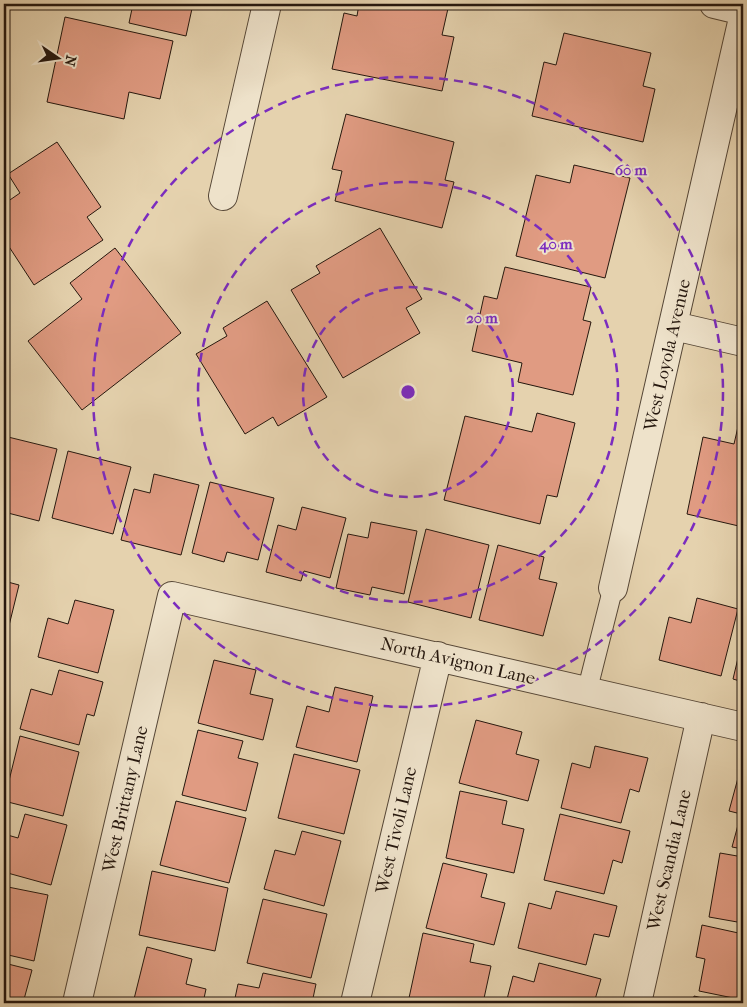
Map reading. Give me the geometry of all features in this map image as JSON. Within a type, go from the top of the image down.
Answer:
[{"type":"street","points":[[223,196],[267,4]]},
{"type":"street","points":[[714,4],[743,11]]},
{"type":"street","name":"West Loyola Avenue","points":[[613,588],[743,18]]},
{"type":"street","points":[[674,326],[743,342]]},
{"type":"street","name":"North Avignon Lane","points":[[172,596],[743,727]]},
{"type":"street","name":"West Brittany Lane","points":[[77,1003],[172,596]]},
{"type":"street","name":"West Tivoli Lane","points":[[355,1003],[438,656]]},
{"type":"street","name":"West Scandia Lane","points":[[637,1003],[701,717]]},
{"type":"lane","name":"West Loyola Avenue","points":[[587,691],[613,588]]},
{"type":"building","points":[[133,4],[193,4],[186,36],[129,23]]},
{"type":"building","points":[[359,4],[449,4],[442,35],[454,37],[442,91],[332,69],[344,13],[357,16]]},
{"type":"building","points":[[65,17],[173,41],[160,99],[129,92],[124,119],[47,102]]},
{"type":"building","points":[[564,33],[651,53],[643,86],[655,89],[643,142],[532,116],[544,62],[556,65]]},
{"type":"building","points":[[346,114],[454,142],[445,180],[454,182],[442,228],[335,201],[342,171],[332,169]]},
{"type":"building","points":[[57,142],[101,207],[87,217],[103,240],[34,285],[4,239],[4,204],[20,193],[8,174]]},
{"type":"building","points":[[574,165],[630,178],[605,278],[516,256],[536,175],[570,183]]},
{"type":"building","points":[[380,228],[422,299],[406,308],[420,333],[343,378],[291,290],[320,273],[316,266]]},
{"type":"building","points":[[115,248],[181,333],[82,410],[28,341],[82,299],[70,283]]},
{"type":"building","points":[[505,267],[591,287],[583,320],[591,322],[573,395],[518,382],[522,363],[472,351],[484,296],[497,299]]},
{"type":"building","points":[[267,301],[327,397],[278,426],[273,417],[245,434],[196,354],[227,336],[223,328]]},
{"type":"building","points":[[537,413],[575,423],[557,497],[547,495],[540,524],[444,500],[465,416],[532,432]]},
{"type":"building","points":[[740,418],[743,419],[743,527],[687,514],[703,437],[734,444]]},
{"type":"building","points":[[4,436],[57,449],[39,521],[4,512]]},
{"type":"building","points":[[68,451],[131,467],[113,534],[52,518]]},
{"type":"building","points":[[154,474],[199,485],[181,555],[121,540],[134,489],[150,493]]},
{"type":"building","points":[[210,482],[274,498],[258,560],[227,552],[224,562],[192,553]]},
{"type":"building","points":[[302,507],[346,518],[330,578],[304,571],[301,581],[266,572],[278,525],[296,530]]},
{"type":"building","points":[[371,522],[417,531],[404,594],[372,587],[370,595],[336,588],[348,534],[368,538]]},
{"type":"building","points":[[426,529],[489,545],[471,618],[408,602]]},
{"type":"building","points":[[498,545],[544,557],[539,579],[557,583],[543,636],[479,620]]},
{"type":"building","points":[[4,581],[19,585],[4,646]]},
{"type":"building","points":[[697,598],[738,609],[721,676],[659,660],[669,617],[691,623]]},
{"type":"building","points":[[75,600],[114,610],[98,673],[38,657],[48,618],[68,624]]},
{"type":"building","points":[[743,637],[743,682],[733,679]]},
{"type":"building","points":[[214,660],[256,670],[250,694],[273,699],[263,740],[198,723]]},
{"type":"building","points":[[59,670],[103,682],[94,716],[87,714],[79,745],[20,729],[31,689],[52,695]]},
{"type":"building","points":[[335,687],[373,696],[357,762],[296,747],[307,706],[329,712]]},
{"type":"building","points":[[476,720],[522,732],[516,754],[539,760],[528,801],[459,783]]},
{"type":"building","points":[[198,730],[243,741],[238,758],[258,763],[246,811],[182,795]]},
{"type":"building","points":[[20,736],[79,752],[63,816],[4,801]]},
{"type":"building","points":[[595,746],[648,758],[639,792],[630,789],[621,823],[561,808],[572,763],[590,768]]},
{"type":"building","points":[[294,754],[360,770],[344,834],[278,818]]},
{"type":"building","points":[[738,778],[743,780],[743,849],[732,847],[741,814],[729,811]]},
{"type":"building","points":[[460,791],[507,801],[502,824],[524,829],[514,873],[446,858]]},
{"type":"building","points":[[176,801],[246,818],[229,883],[160,865]]},
{"type":"building","points":[[25,814],[67,825],[51,885],[4,872],[4,834],[18,838]]},
{"type":"building","points":[[560,814],[630,831],[622,863],[613,860],[604,894],[544,880]]},
{"type":"building","points":[[302,831],[341,841],[324,906],[264,889],[275,850],[295,855]]},
{"type":"building","points":[[720,853],[743,857],[743,923],[709,917]]},
{"type":"building","points":[[443,863],[487,874],[481,897],[505,903],[494,945],[426,928]]},
{"type":"building","points":[[152,871],[228,888],[215,951],[139,935]]},
{"type":"building","points":[[8,887],[48,895],[34,961],[4,954],[4,905]]},
{"type":"building","points":[[556,891],[617,906],[609,937],[594,934],[586,965],[518,948],[529,903],[551,909]]},
{"type":"building","points":[[263,899],[327,914],[311,978],[247,963]]},
{"type":"building","points":[[702,925],[743,934],[743,1000],[699,991],[705,959],[696,957]]},
{"type":"building","points":[[423,933],[474,944],[470,962],[491,966],[483,1003],[434,1003],[409,998]]},
{"type":"building","points":[[147,947],[192,959],[186,984],[206,989],[203,1003],[133,1003]]},
{"type":"building","points":[[4,963],[32,970],[23,1003],[4,1003]]},
{"type":"building","points":[[539,963],[601,979],[594,1003],[506,1003],[513,976],[534,982]]},
{"type":"building","points":[[263,973],[316,984],[312,1003],[234,1003],[238,984],[259,988]]},
{"type":"building","points":[[694,996],[723,1003],[693,1003]]}]
